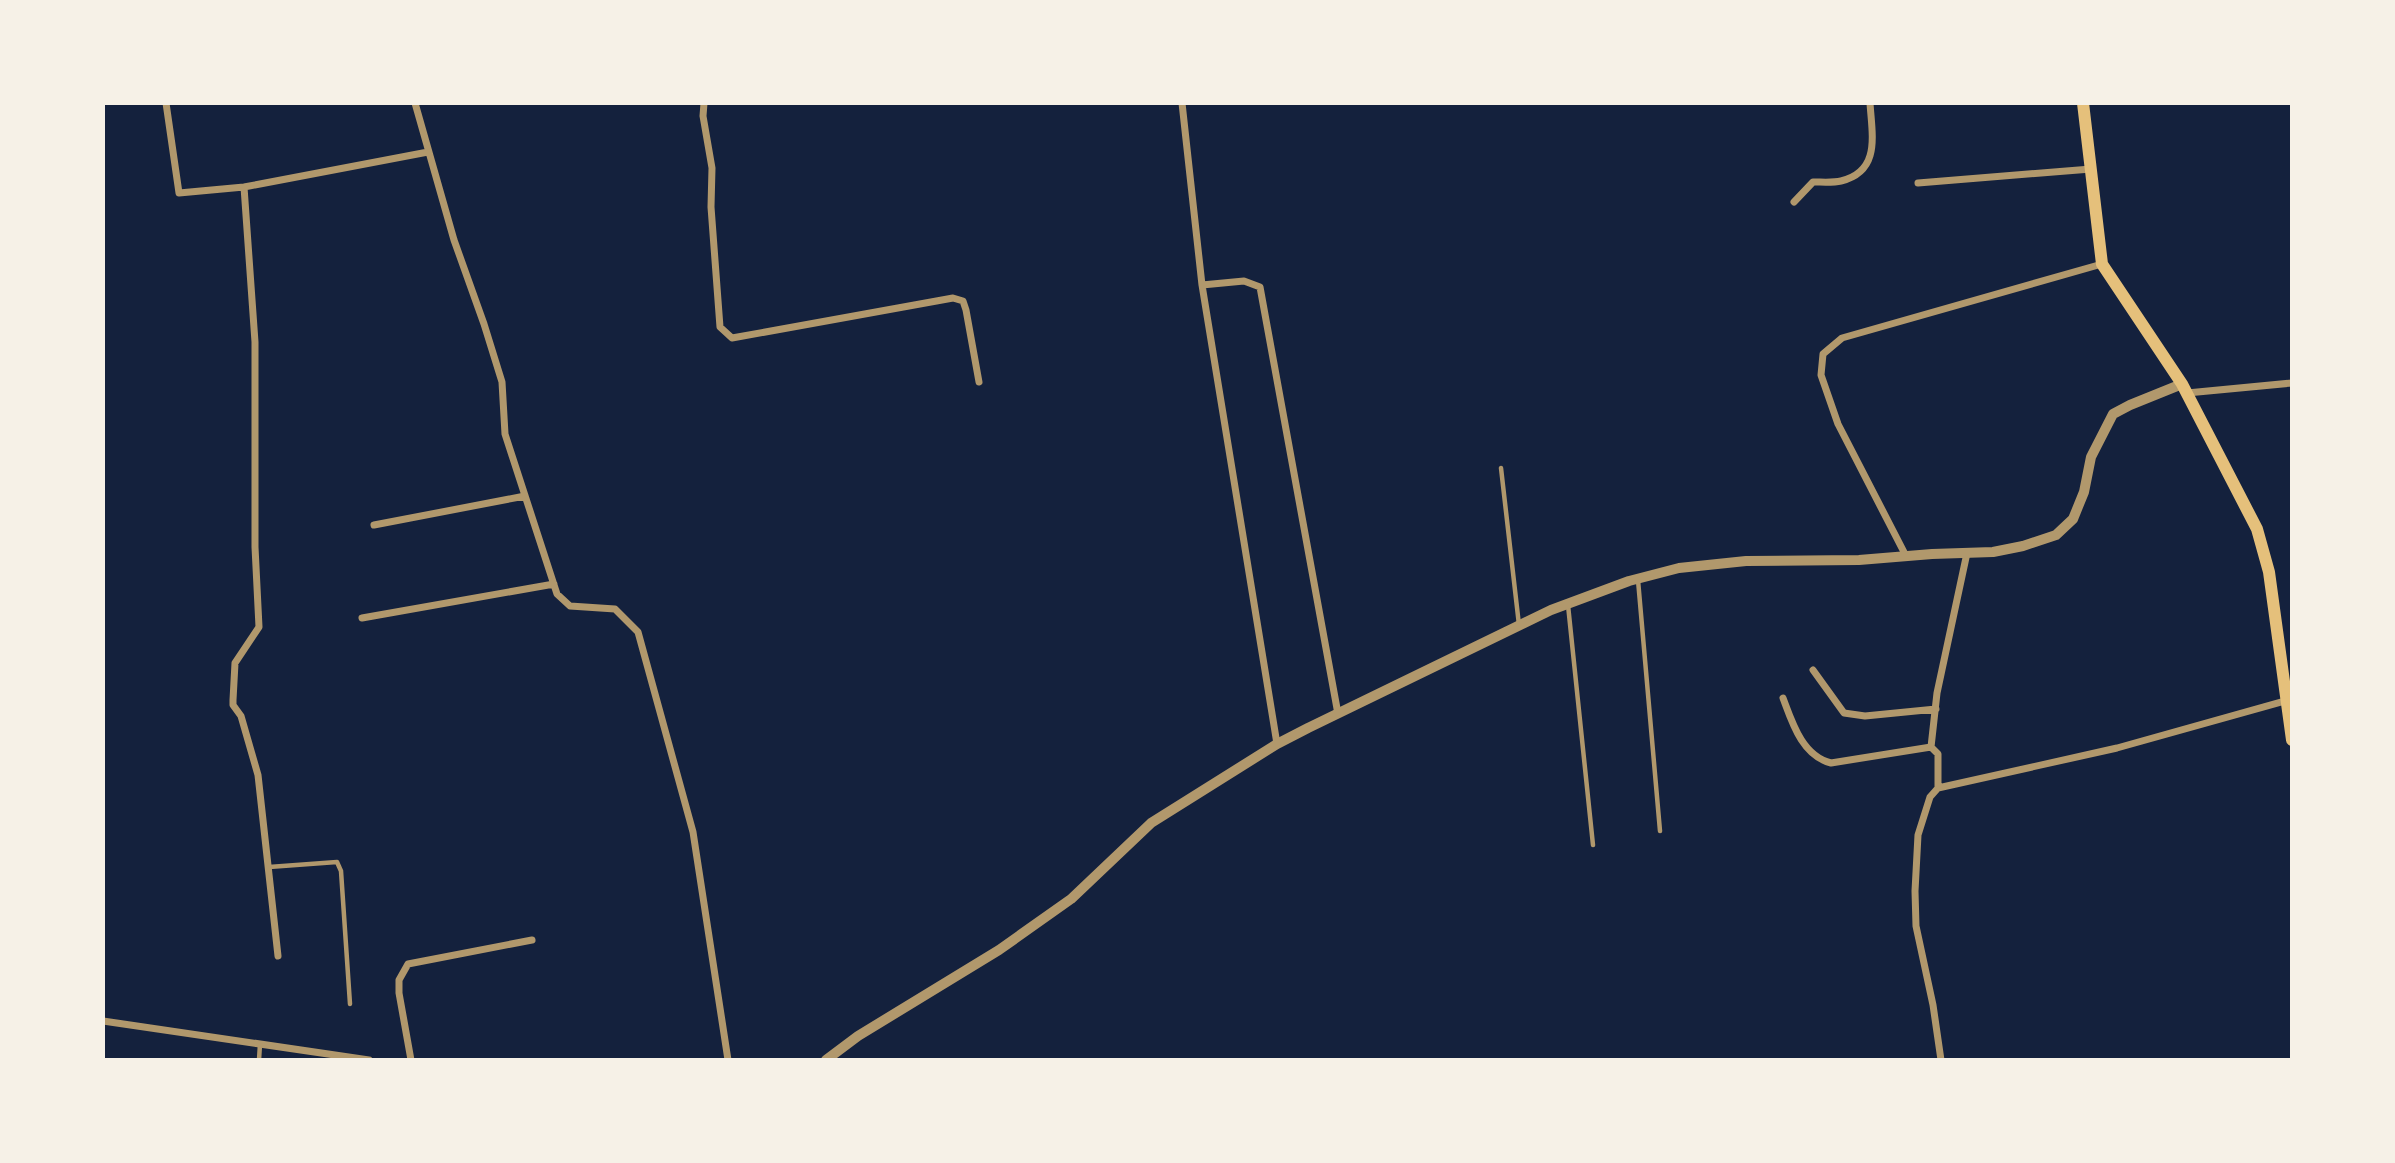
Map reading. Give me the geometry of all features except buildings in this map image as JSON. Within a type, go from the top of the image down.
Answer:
[{"type":"main road","points":[[2083,103],[2102,264],[2184,388],[2258,529],[2269,572],[2292,740]]},
{"type":"street","points":[[166,103],[179,193],[244,187],[428,152]]},
{"type":"street","points":[[415,103],[454,240],[502,382],[505,434],[556,594],[570,606],[615,609],[638,632],[693,832],[728,1060]]},
{"type":"street","points":[[704,103],[702,116],[712,168],[711,207],[720,327],[732,338],[953,298],[962,301],[966,310],[979,382]]},
{"type":"street","points":[[1182,103],[1202,285],[1277,744]]},
{"type":"street","points":[[1794,201],[1814,182],[1842,181],[1864,169],[1872,155],[1870,103]]},
{"type":"street","points":[[1919,183],[2091,169]]},
{"type":"street","points":[[244,187],[255,342],[255,547],[259,627],[235,663],[233,705],[241,716],[258,775],[278,956]]},
{"type":"street","points":[[1906,556],[1839,424],[1821,375],[1823,354],[1842,338],[2102,264]]},
{"type":"street","points":[[1202,285],[1244,281],[1260,286],[1338,714]]},
{"type":"street","points":[[826,1060],[858,1036],[999,950],[1071,900],[1151,823],[1277,744],[1519,626],[1568,604],[1638,579],[1679,568],[1746,561],[1859,560],[1967,554],[2023,547],[2056,536],[2073,519],[2084,492],[2091,457],[2113,414],[2130,405],[2184,388],[2292,383]]},
{"type":"street","points":[[374,525],[525,496]]},
{"type":"street","points":[[1931,747],[1952,617],[1967,554]]},
{"type":"street","points":[[362,618],[554,584]]},
{"type":"street","points":[[1813,670],[1843,713],[1865,716],[1936,709]]},
{"type":"street","points":[[1783,698],[1793,725],[1805,745],[1819,760],[1830,763],[1931,747]]},
{"type":"street","points":[[1941,1060],[1933,1005],[1916,926],[1914,891],[1918,835],[1930,797],[1938,788],[2117,748],[2288,700]]},
{"type":"street","points":[[1931,747],[1938,754],[1938,788]]},
{"type":"street","points":[[411,1060],[399,993],[399,980],[408,964],[532,940]]},
{"type":"street","points":[[103,1021],[369,1060]]},
{"type":"lane","points":[[1501,468],[1519,626]]},
{"type":"lane","points":[[1638,579],[1660,831]]},
{"type":"lane","points":[[1568,604],[1593,845]]},
{"type":"lane","points":[[269,867],[337,862],[341,871],[349,1004]]},
{"type":"lane","points":[[259,1060],[260,1044]]}]
